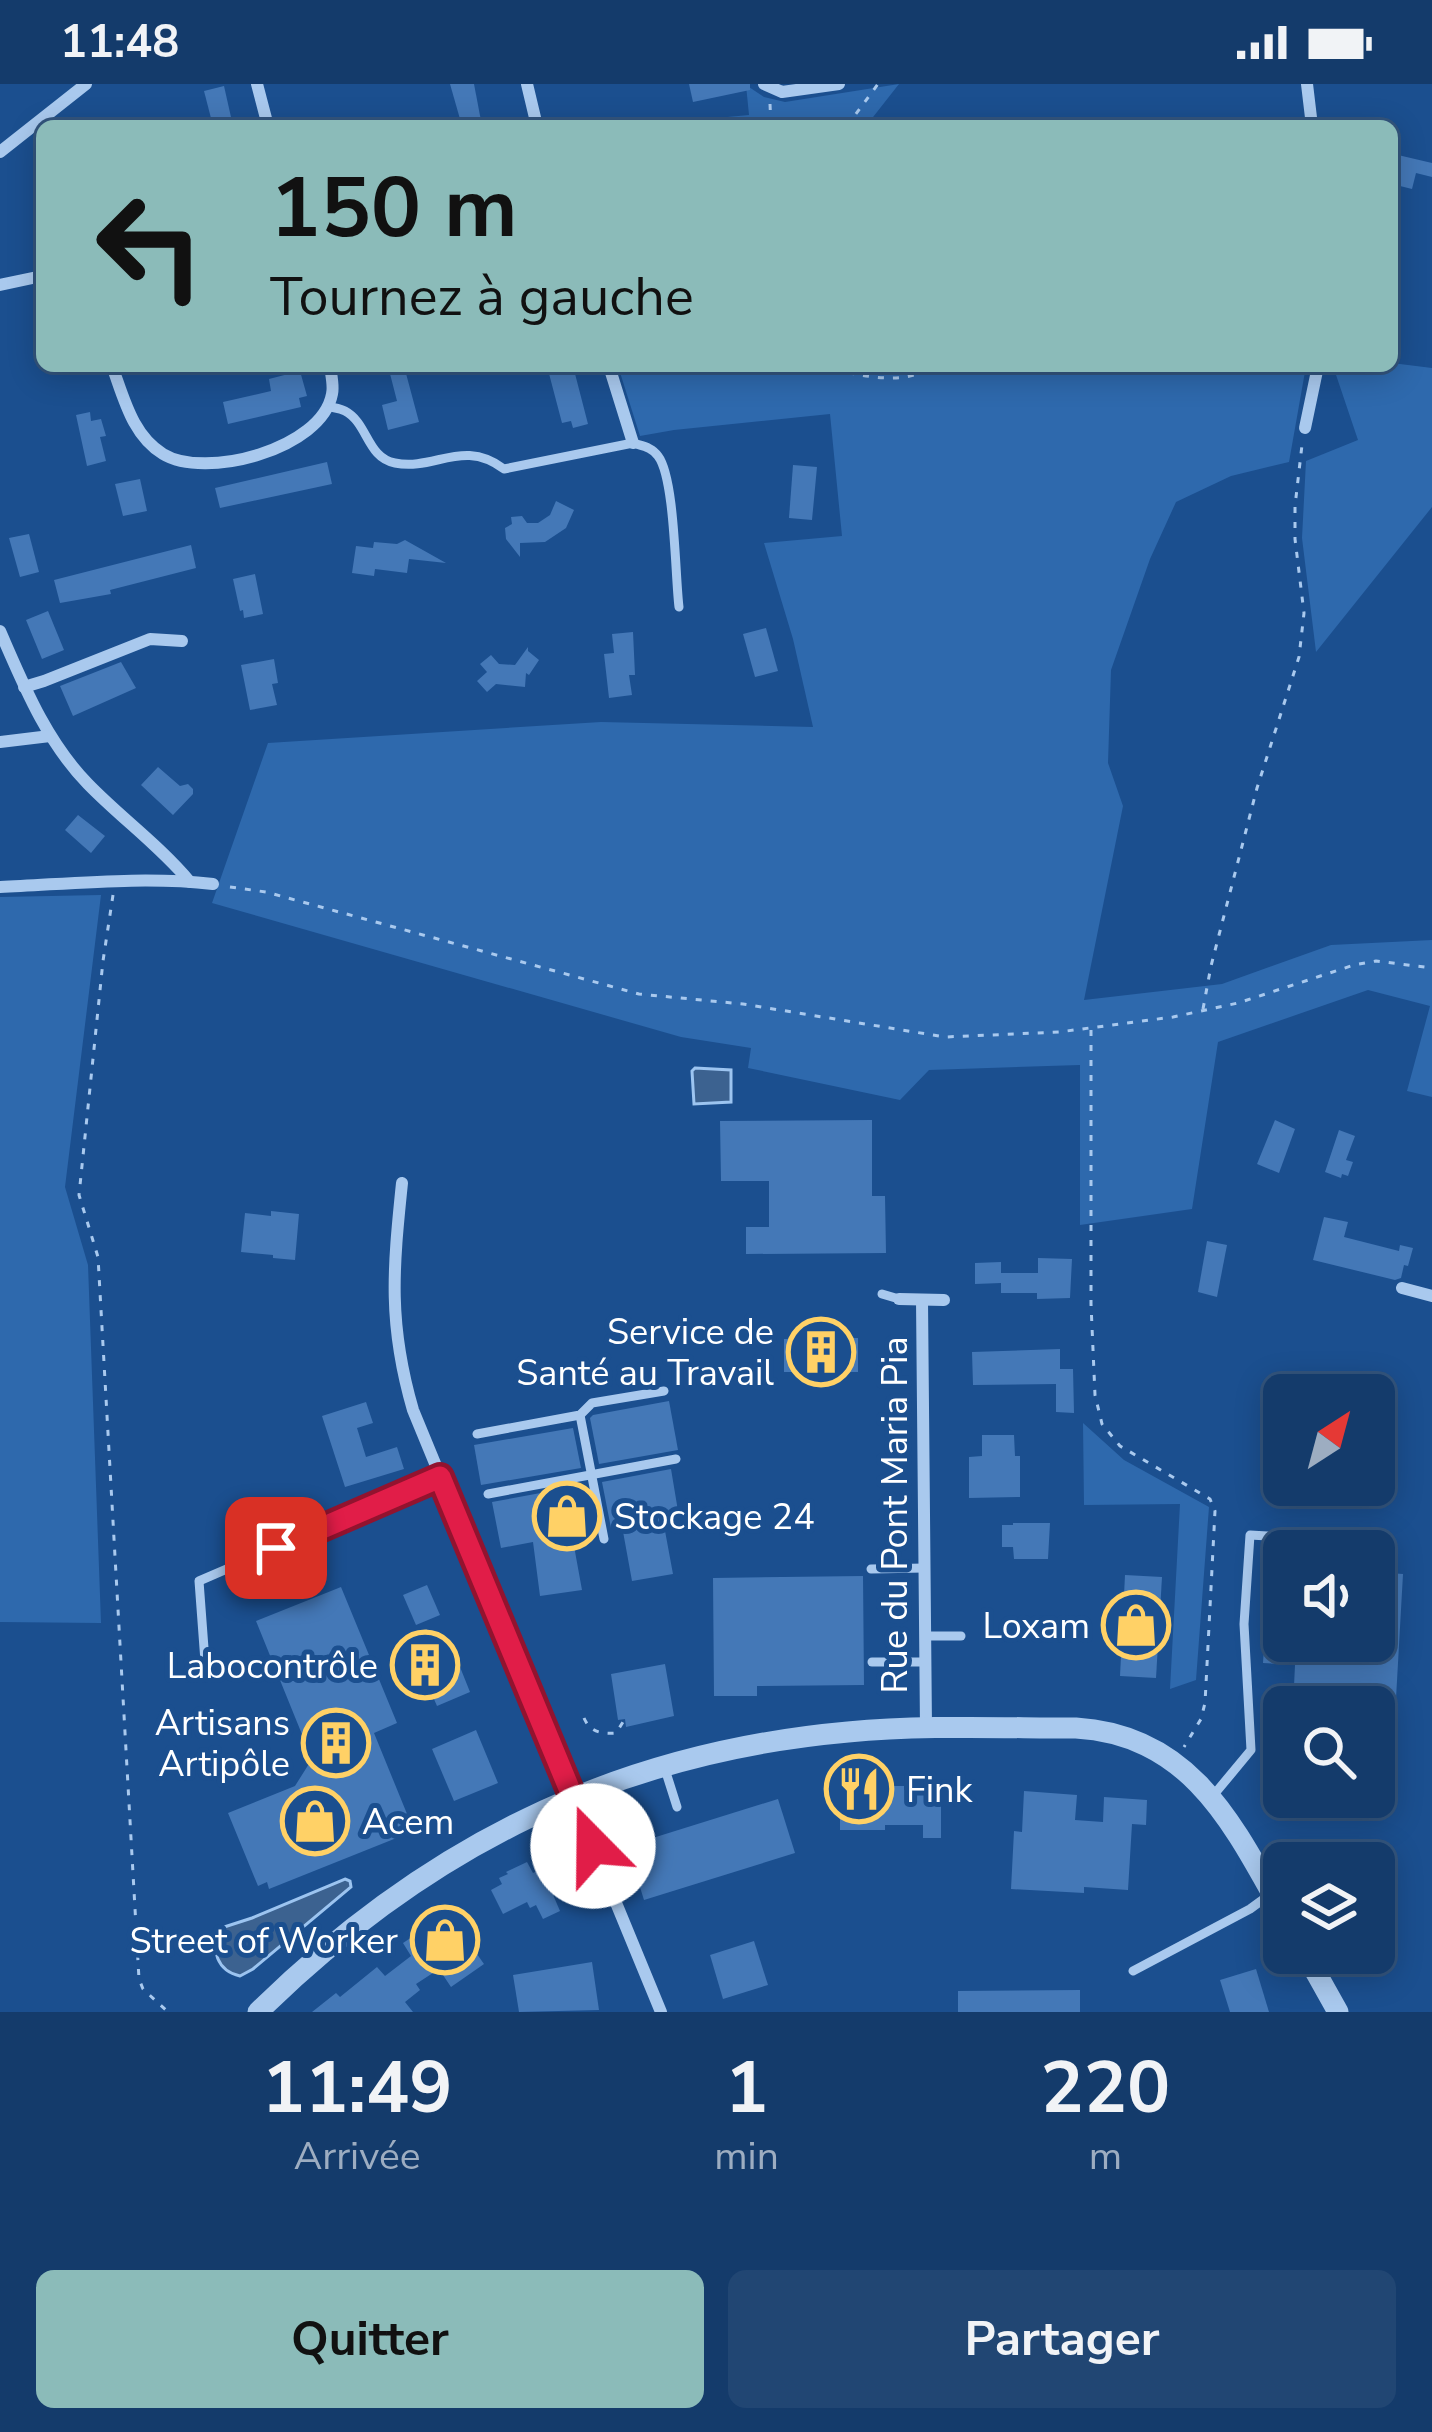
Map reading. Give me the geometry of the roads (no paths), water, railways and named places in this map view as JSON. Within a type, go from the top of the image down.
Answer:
[{"type":"street","points":[[40,120],[86,84]]},
{"type":"street","points":[[257,84],[266,120]]},
{"type":"street","points":[[527,84],[536,120]]},
{"type":"street","points":[[1306,84],[1311,120]]},
{"type":"street","points":[[767,86],[782,92],[835,85]]},
{"type":"street","points":[[0,152],[36,124]]},
{"type":"street","points":[[0,285],[36,277]]},
{"type":"street","points":[[114,372],[131,419],[145,440],[166,456],[191,464],[215,464],[280,448],[312,428],[332,394],[330,372]]},
{"type":"street","points":[[611,372],[633,443]]},
{"type":"street","points":[[1305,428],[1317,372]]},
{"type":"street","points":[[0,631],[50,736],[86,782],[167,854],[190,881]]},
{"type":"street","points":[[24,687],[150,639],[182,641]]},
{"type":"street","points":[[0,742],[50,736]]},
{"type":"street","points":[[0,887],[116,881],[213,884]]},
{"type":"street","points":[[402,1183],[394,1262],[395,1330],[413,1410],[661,2012]]},
{"type":"street","points":[[1402,1288],[1432,1296]]},
{"type":"street","points":[[899,1299],[944,1300]]},
{"type":"street","name":"Rue du Pont Maria Pia","points":[[922,1300],[926,1728]]},
{"type":"street","points":[[258,2012],[400,1891],[491,1834],[573,1797],[664,1766],[804,1737],[887,1729],[1094,1729],[1134,1741],[1174,1763],[1212,1797],[1232,1821],[1263,1877]]},
{"type":"street","points":[[1317,1974],[1338,2012]]},
{"type":"lane","points":[[326,406],[346,412],[376,454],[390,463],[481,455],[504,469],[633,443],[652,449],[665,472],[679,607]]},
{"type":"lane","points":[[882,1294],[899,1299]]},
{"type":"lane","points":[[944,1300],[960,1300]]},
{"type":"lane","points":[[477,1434],[580,1415],[592,1403],[664,1391]]},
{"type":"lane","points":[[580,1415],[604,1539]]},
{"type":"lane","points":[[488,1494],[676,1459]]},
{"type":"lane","points":[[206,1675],[199,1581],[440,1477]]},
{"type":"lane","points":[[1212,1797],[1251,1750],[1244,1624],[1250,1535],[1263,1536]]},
{"type":"lane","points":[[871,1569],[925,1568]]},
{"type":"lane","points":[[925,1636],[961,1636]]},
{"type":"lane","points":[[872,1663],[925,1662]]},
{"type":"lane","points":[[664,1766],[677,1807]]},
{"type":"lane","points":[[1133,1971],[1263,1900]]},
{"type":"place","name":"Service de Santé au Travail","points":[[821,1352]]},
{"type":"place","name":"Stockage 24","points":[[567,1516]]},
{"type":"place","name":"Loxam","points":[[1136,1625]]},
{"type":"place","name":"Labocontrôle","points":[[425,1665]]},
{"type":"place","name":"Artisans Artipôle","points":[[336,1743]]},
{"type":"place","name":"Fink","points":[[859,1789]]},
{"type":"place","name":"Acem","points":[[315,1821]]},
{"type":"place","name":"Street of Worker","points":[[445,1940]]}]
